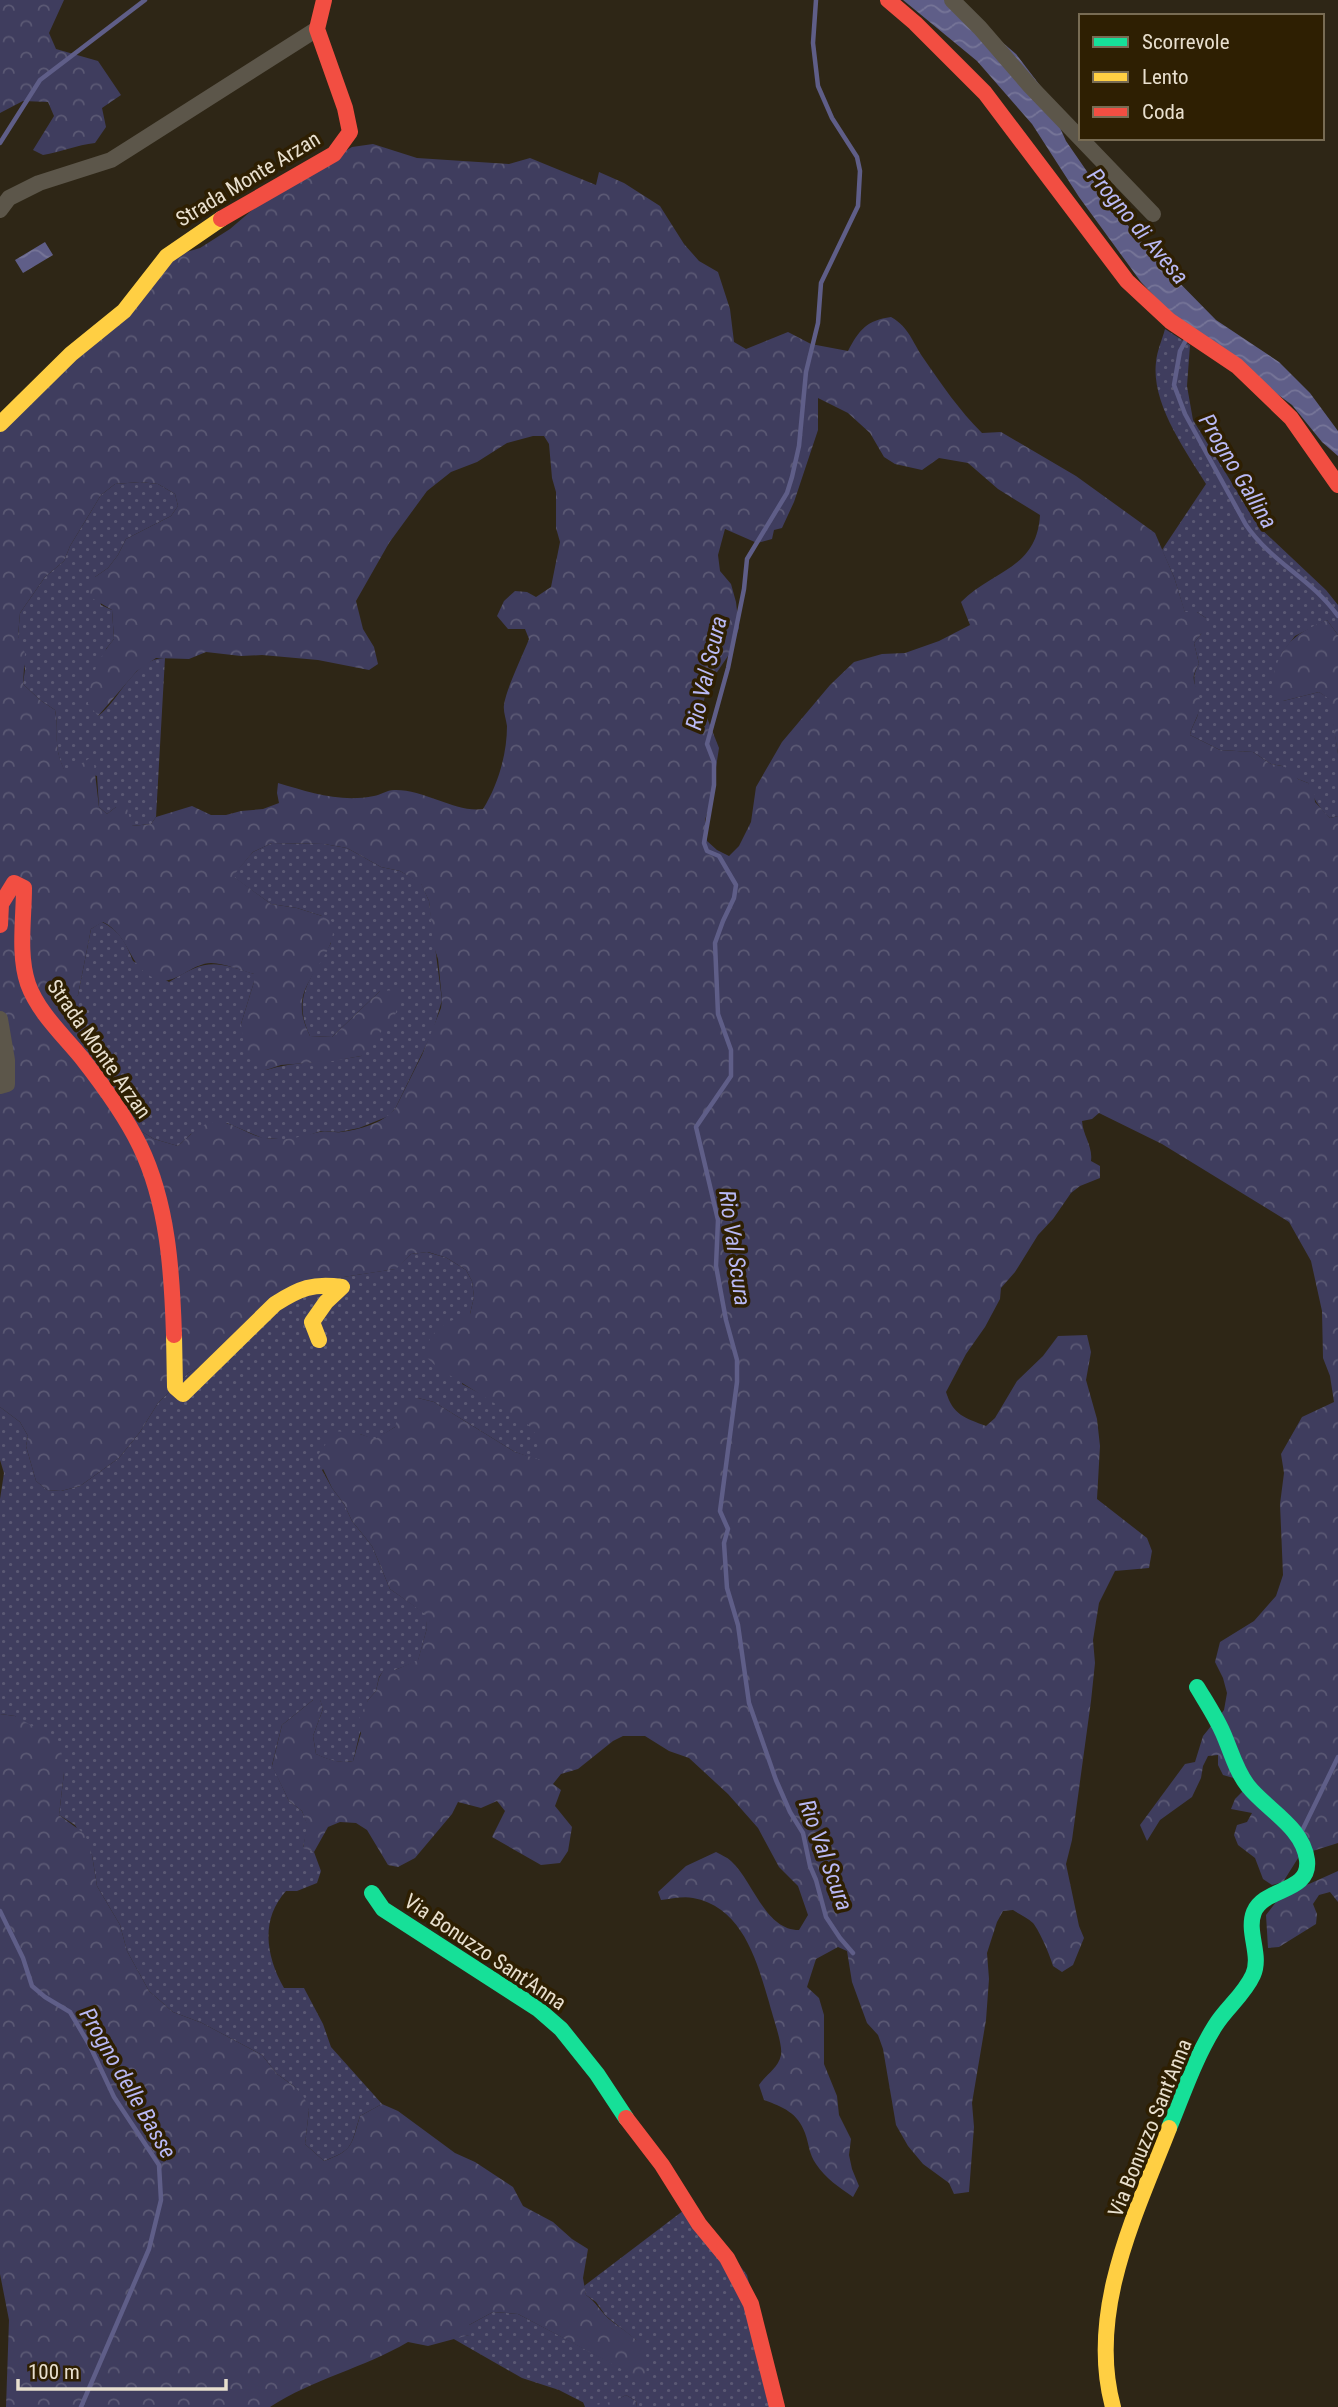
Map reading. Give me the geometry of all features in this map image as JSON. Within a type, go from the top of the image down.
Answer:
[{"type":"street","points":[[0,210],[9,198],[29,188],[111,160],[317,29],[324,0]]},
{"type":"street","points":[[888,0],[985,93],[1127,281],[1170,321],[1237,366],[1291,418],[1338,485]]},
{"type":"street","points":[[951,0],[1079,137]]},
{"type":"street","name":"Strada Monte Arzan","points":[[0,424],[71,354],[124,311],[176,248],[244,204],[288,182],[334,153],[350,132],[345,108],[317,29]]},
{"type":"street","points":[[1082,140],[1153,214]]},
{"type":"street","name":"Strada Monte Arzan","points":[[0,925],[1,904],[15,883],[24,888],[23,952],[28,984],[48,1018],[109,1094],[140,1146],[156,1185],[172,1275],[175,1387],[183,1394],[200,1381],[272,1303],[311,1285],[342,1287],[326,1302],[312,1322],[319,1340]]},
{"type":"street","points":[[0,1019],[8,1060],[7,1084],[0,1086]]},
{"type":"street","name":"Via Bonuzzo Sant'Anna","points":[[1113,2407],[1104,2360],[1105,2334],[1112,2294],[1133,2220],[1186,2085],[1215,2025],[1255,1972],[1253,1914],[1269,1895],[1296,1886],[1304,1880],[1307,1871],[1307,1859],[1296,1834],[1248,1786],[1221,1729],[1197,1688]]},
{"type":"street","name":"Via Bonuzzo Sant'Anna","points":[[372,1893],[383,1909],[538,2009],[568,2038],[662,2165],[699,2224],[727,2258],[751,2304],[778,2407]]},
{"type":"green space","points":[[0,0],[64,0],[49,33],[56,49],[98,61],[121,95],[102,108],[106,127],[95,143],[43,155],[33,150],[54,116],[48,102],[23,101],[0,113]]},
{"type":"green space","points":[[373,144],[417,158],[509,164],[530,158],[596,185],[599,172],[624,183],[660,206],[684,244],[699,261],[718,272],[730,309],[734,342],[746,349],[788,332],[811,344],[848,351],[860,332],[870,324],[891,317],[897,321],[907,331],[951,397],[982,433],[1001,432],[1076,476],[1155,533],[1174,577],[1185,612],[1197,612],[1206,618],[1209,628],[1194,643],[1199,664],[1194,680],[1200,706],[1190,735],[1220,750],[1253,752],[1271,764],[1292,770],[1298,779],[1308,783],[1314,792],[1315,802],[1330,818],[1338,816],[1338,1843],[1300,1855],[1283,1882],[1272,1885],[1263,1879],[1255,1858],[1238,1845],[1234,1835],[1237,1825],[1247,1822],[1252,1813],[1231,1809],[1235,1799],[1243,1791],[1244,1781],[1223,1775],[1218,1765],[1218,1755],[1208,1756],[1192,1797],[1160,1820],[1147,1841],[1140,1825],[1185,1764],[1195,1762],[1203,1736],[1224,1710],[1227,1693],[1215,1662],[1220,1642],[1254,1621],[1276,1596],[1283,1575],[1280,1504],[1284,1473],[1281,1454],[1302,1417],[1334,1402],[1330,1376],[1323,1358],[1322,1311],[1311,1261],[1289,1222],[1162,1144],[1099,1113],[1092,1119],[1082,1121],[1091,1151],[1091,1161],[1100,1166],[1100,1178],[1071,1193],[1038,1235],[1015,1272],[1001,1288],[1000,1299],[946,1392],[956,1411],[986,1426],[995,1418],[1017,1381],[1043,1356],[1058,1336],[1087,1335],[1091,1352],[1086,1380],[1097,1419],[1100,1446],[1097,1499],[1147,1538],[1152,1551],[1149,1568],[1115,1571],[1099,1603],[1093,1640],[1095,1663],[1091,1701],[1072,1840],[1066,1864],[1084,1938],[1073,1965],[1062,1972],[1053,1966],[1033,1923],[1013,1910],[1003,1911],[987,1953],[989,1979],[986,2020],[972,2103],[974,2127],[969,2192],[954,2194],[949,2183],[923,2164],[896,2125],[883,2049],[878,2035],[867,2023],[852,1982],[847,1951],[838,1947],[816,1959],[807,1987],[819,1998],[824,2015],[824,2064],[837,2096],[839,2115],[851,2139],[849,2155],[859,2186],[853,2197],[820,2169],[798,2120],[783,2108],[764,2100],[759,2085],[777,2064],[781,2050],[764,1986],[745,1938],[724,1912],[710,1903],[689,1897],[661,1900],[658,1892],[686,1866],[716,1852],[739,1870],[760,1903],[777,1922],[787,1928],[799,1930],[808,1915],[798,1886],[779,1867],[758,1828],[728,1794],[689,1758],[669,1751],[645,1736],[623,1736],[578,1769],[561,1774],[553,1784],[561,1790],[555,1806],[572,1827],[568,1851],[560,1863],[541,1865],[492,1837],[505,1811],[497,1801],[481,1808],[458,1802],[452,1814],[415,1858],[398,1867],[388,1865],[367,1830],[356,1823],[340,1822],[328,1827],[314,1852],[303,1848],[307,1825],[302,1811],[289,1801],[272,1766],[282,1725],[313,1700],[320,1699],[323,1709],[313,1736],[316,1754],[338,1761],[353,1761],[361,1733],[356,1725],[368,1700],[376,1691],[384,1669],[395,1670],[418,1660],[427,1628],[425,1614],[390,1589],[372,1546],[352,1521],[317,1456],[335,1431],[375,1439],[395,1427],[401,1403],[418,1398],[434,1402],[515,1452],[541,1460],[538,1440],[526,1423],[438,1368],[424,1355],[430,1339],[440,1327],[470,1314],[474,1297],[472,1281],[466,1270],[447,1258],[428,1252],[411,1254],[396,1269],[304,1283],[216,1358],[188,1373],[158,1403],[119,1458],[80,1486],[61,1491],[47,1490],[36,1481],[26,1446],[28,1436],[20,1422],[0,1407],[0,428],[173,256],[200,248],[230,229],[264,200],[352,147]],"holes":[[[818,398],[848,413],[870,433],[884,457],[895,464],[922,470],[939,458],[968,463],[998,489],[1040,515],[1037,533],[1022,558],[961,602],[970,625],[939,641],[905,653],[882,654],[854,662],[830,685],[782,742],[756,787],[751,822],[739,846],[729,856],[707,841],[705,820],[719,748],[702,705],[711,681],[728,656],[739,628],[731,584],[720,571],[718,555],[725,529],[757,543],[772,539],[774,530],[782,528],[794,502],[818,430]],[[544,436],[549,444],[556,492],[556,528],[560,542],[551,587],[536,597],[527,592],[515,591],[504,601],[497,616],[508,629],[525,629],[529,639],[505,698],[507,737],[503,758],[497,780],[483,809],[462,808],[405,791],[391,790],[374,796],[349,798],[325,796],[278,783],[279,803],[263,809],[211,815],[192,806],[156,817],[151,824],[132,826],[126,805],[116,807],[107,814],[99,807],[93,756],[73,769],[64,769],[58,752],[55,710],[23,684],[25,653],[18,636],[20,613],[45,577],[64,561],[70,546],[101,495],[115,484],[158,484],[175,494],[178,506],[171,516],[126,539],[118,555],[108,568],[95,577],[89,588],[90,597],[112,610],[114,639],[99,662],[89,695],[88,704],[98,716],[137,671],[156,658],[189,659],[206,652],[318,660],[369,670],[378,664],[374,647],[363,629],[356,601],[389,543],[427,491],[451,472],[477,462],[507,443]],[[272,843],[324,844],[347,848],[381,867],[400,871],[421,884],[429,901],[433,944],[438,959],[441,1008],[422,1055],[395,1109],[377,1122],[348,1131],[322,1131],[281,1139],[259,1137],[231,1125],[216,1122],[200,1127],[178,1146],[154,1139],[123,1120],[56,1017],[66,1014],[78,995],[91,929],[103,922],[119,935],[139,967],[156,979],[170,980],[211,963],[254,974],[241,1024],[246,1056],[266,1070],[281,1065],[361,1056],[395,1015],[400,1000],[397,990],[380,991],[332,1037],[310,1036],[304,1022],[303,998],[330,945],[334,923],[297,908],[271,904],[233,876],[253,852]]]},
{"type":"green space","points":[[1165,329],[1190,345],[1187,386],[1193,420],[1259,527],[1326,590],[1338,605],[1338,635],[1327,620],[1295,636],[1282,653],[1283,701],[1319,692],[1330,699],[1338,754],[1338,816],[1330,818],[1316,802],[1308,783],[1298,779],[1282,766],[1271,764],[1253,752],[1220,750],[1190,735],[1199,707],[1194,677],[1199,664],[1194,643],[1201,634],[1206,618],[1197,612],[1185,613],[1162,550],[1206,484],[1171,426],[1159,394],[1156,362]]},
{"type":"green space","points":[[115,484],[158,484],[175,494],[178,506],[171,516],[126,539],[108,568],[95,577],[101,605],[112,610],[114,639],[106,649],[98,716],[136,672],[154,660],[165,658],[156,817],[151,824],[131,826],[116,807],[107,814],[99,807],[97,776],[73,769],[64,770],[58,753],[55,710],[23,684],[25,669],[18,636],[20,613],[45,577],[64,561],[70,546],[101,495]]},
{"type":"green space","points":[[1327,620],[1338,635],[1338,754],[1329,699],[1319,692],[1283,701],[1271,689],[1277,663],[1287,645],[1303,631]]},
{"type":"green space","points":[[272,843],[324,844],[347,848],[381,867],[400,871],[421,883],[429,901],[442,1000],[433,1031],[395,1109],[389,1116],[359,1128],[339,1132],[321,1131],[295,1140],[262,1138],[227,1123],[191,1134],[178,1146],[154,1139],[123,1120],[56,1017],[78,995],[91,929],[102,922],[122,938],[133,961],[169,982],[192,969],[210,965],[228,966],[254,974],[241,1024],[266,1070],[361,1056],[380,991],[332,1037],[310,1036],[305,1022],[303,998],[311,977],[331,943],[322,916],[271,904],[232,876],[253,852]]},
{"type":"green space","points":[[427,1252],[447,1258],[466,1270],[472,1281],[474,1297],[462,1384],[503,1406],[532,1427],[540,1439],[541,1461],[515,1452],[434,1402],[418,1398],[395,1427],[375,1440],[360,1434],[322,1470],[352,1521],[372,1546],[390,1589],[426,1614],[427,1628],[418,1661],[395,1670],[384,1670],[379,1677],[376,1691],[368,1700],[353,1761],[334,1761],[316,1754],[313,1736],[323,1709],[320,1700],[313,1700],[282,1725],[272,1765],[289,1801],[302,1811],[308,1826],[303,1847],[314,1852],[321,1871],[317,1883],[297,1891],[286,1891],[278,1902],[272,1914],[268,1938],[273,1963],[284,1988],[304,1988],[323,2024],[331,2047],[382,2104],[360,2116],[350,2145],[346,2149],[324,2161],[305,2144],[309,2110],[295,2087],[277,2074],[262,2055],[202,2023],[173,2012],[149,1991],[127,1951],[120,1925],[97,1886],[92,1855],[75,1825],[59,1815],[64,1773],[15,1716],[0,1714],[0,1499],[4,1473],[0,1460],[0,1407],[20,1422],[28,1436],[26,1446],[36,1481],[47,1490],[61,1491],[80,1486],[119,1458],[158,1403],[188,1373],[216,1358],[304,1283],[395,1269],[411,1254]]},
{"type":"green space","points":[[0,1714],[15,1716],[60,1742],[64,1773],[59,1815],[85,1834],[97,1886],[120,1925],[127,1951],[149,1991],[173,2012],[202,2023],[262,2055],[277,2074],[295,2087],[304,2097],[309,2110],[305,2144],[324,2161],[346,2150],[353,2140],[360,2116],[382,2104],[398,2111],[455,2153],[475,2162],[513,2187],[523,2206],[553,2222],[588,2249],[583,2278],[586,2295],[609,2319],[640,2344],[647,2359],[644,2381],[518,2314],[493,2312],[469,2325],[469,2335],[428,2346],[408,2342],[286,2397],[270,2407],[6,2407],[9,2320],[0,2274]]},
{"type":"green space","points":[[1338,1871],[1338,1902],[1330,1892],[1319,1895],[1313,1904],[1317,1914],[1316,1924],[1279,1947],[1268,1948],[1266,1915],[1287,1888],[1309,1884]]},
{"type":"green space","points":[[692,2204],[747,2275],[780,2407],[637,2407],[636,2401],[626,2395],[606,2406],[592,2407],[559,2390],[522,2378],[452,2338],[469,2335],[469,2325],[493,2312],[518,2314],[644,2380],[636,2340],[606,2316],[596,2302],[586,2295],[584,2286]]},
{"type":"green space","points":[[626,2395],[636,2401],[637,2407],[585,2407],[583,2402],[605,2403]]},
{"type":"water","points":[[903,0],[953,0],[1016,54],[1042,88],[1066,141],[1108,202],[1158,261],[1216,320],[1279,362],[1310,393],[1338,431],[1338,456],[1322,442],[1292,405],[1176,319],[1141,282],[1079,197],[1032,124],[977,61]]},
{"type":"water","points":[[45,242],[53,255],[23,273],[15,260]]},
{"type":"waterway","points":[[0,143],[40,80],[145,0]]},
{"type":"waterway","name":"Rio Val Scura","points":[[816,0],[813,43],[818,86],[832,118],[857,157],[860,171],[858,206],[821,283],[818,323],[806,372],[799,446],[792,477],[787,493],[747,559],[744,589],[728,668],[707,744],[714,762],[714,785],[704,843],[707,851],[719,856],[736,885],[734,898],[715,943],[718,1014],[731,1050],[731,1076],[696,1127],[718,1220],[716,1266],[737,1360],[737,1382],[720,1511],[728,1529],[724,1543],[727,1588],[738,1625],[749,1703],[776,1780],[803,1833],[826,1917],[853,1953]]},
{"type":"waterway","name":"Progno Gallina","points":[[1186,340],[1180,351],[1174,385],[1185,414],[1246,525],[1268,550],[1328,603],[1338,616]]},
{"type":"waterway","points":[[1302,1831],[1338,1757]]},
{"type":"waterway","name":"Progno delle Basse","points":[[0,1911],[23,1958],[32,1986],[70,2012],[90,2046],[114,2097],[159,2165],[161,2200],[149,2249],[81,2407]]},
{"type":"traffic: fast","points":[[1169,2128],[1208,2038],[1253,1975],[1256,1960],[1252,1927],[1254,1912],[1267,1898],[1302,1879],[1307,1860],[1304,1848],[1292,1828],[1256,1795],[1244,1780],[1220,1727],[1197,1687]]},
{"type":"traffic: fast","points":[[372,1893],[383,1909],[538,2009],[561,2029],[597,2074],[626,2118]]},
{"type":"traffic: slow","points":[[0,424],[71,354],[124,311],[167,256],[221,219]]},
{"type":"traffic: slow","points":[[174,1335],[175,1387],[183,1394],[275,1304],[307,1288],[342,1287],[326,1302],[312,1322],[319,1340]]},
{"type":"traffic: slow","points":[[1113,2407],[1107,2371],[1106,2336],[1110,2300],[1129,2229],[1169,2128]]},
{"type":"traffic: jam","points":[[221,219],[334,154],[350,132],[345,108],[317,29],[324,0]]},
{"type":"traffic: jam","points":[[888,0],[985,93],[1127,281],[1170,321],[1237,366],[1291,418],[1338,485]]},
{"type":"traffic: jam","points":[[0,925],[1,904],[14,883],[24,888],[23,961],[32,994],[44,1014],[113,1100],[134,1134],[149,1168],[157,1191],[167,1239],[174,1335]]},
{"type":"traffic: jam","points":[[626,2118],[662,2165],[699,2224],[727,2258],[751,2304],[777,2407]]},
{"type":"water label","name":"Progno di Avesa","points":[[1138,226]]}]
